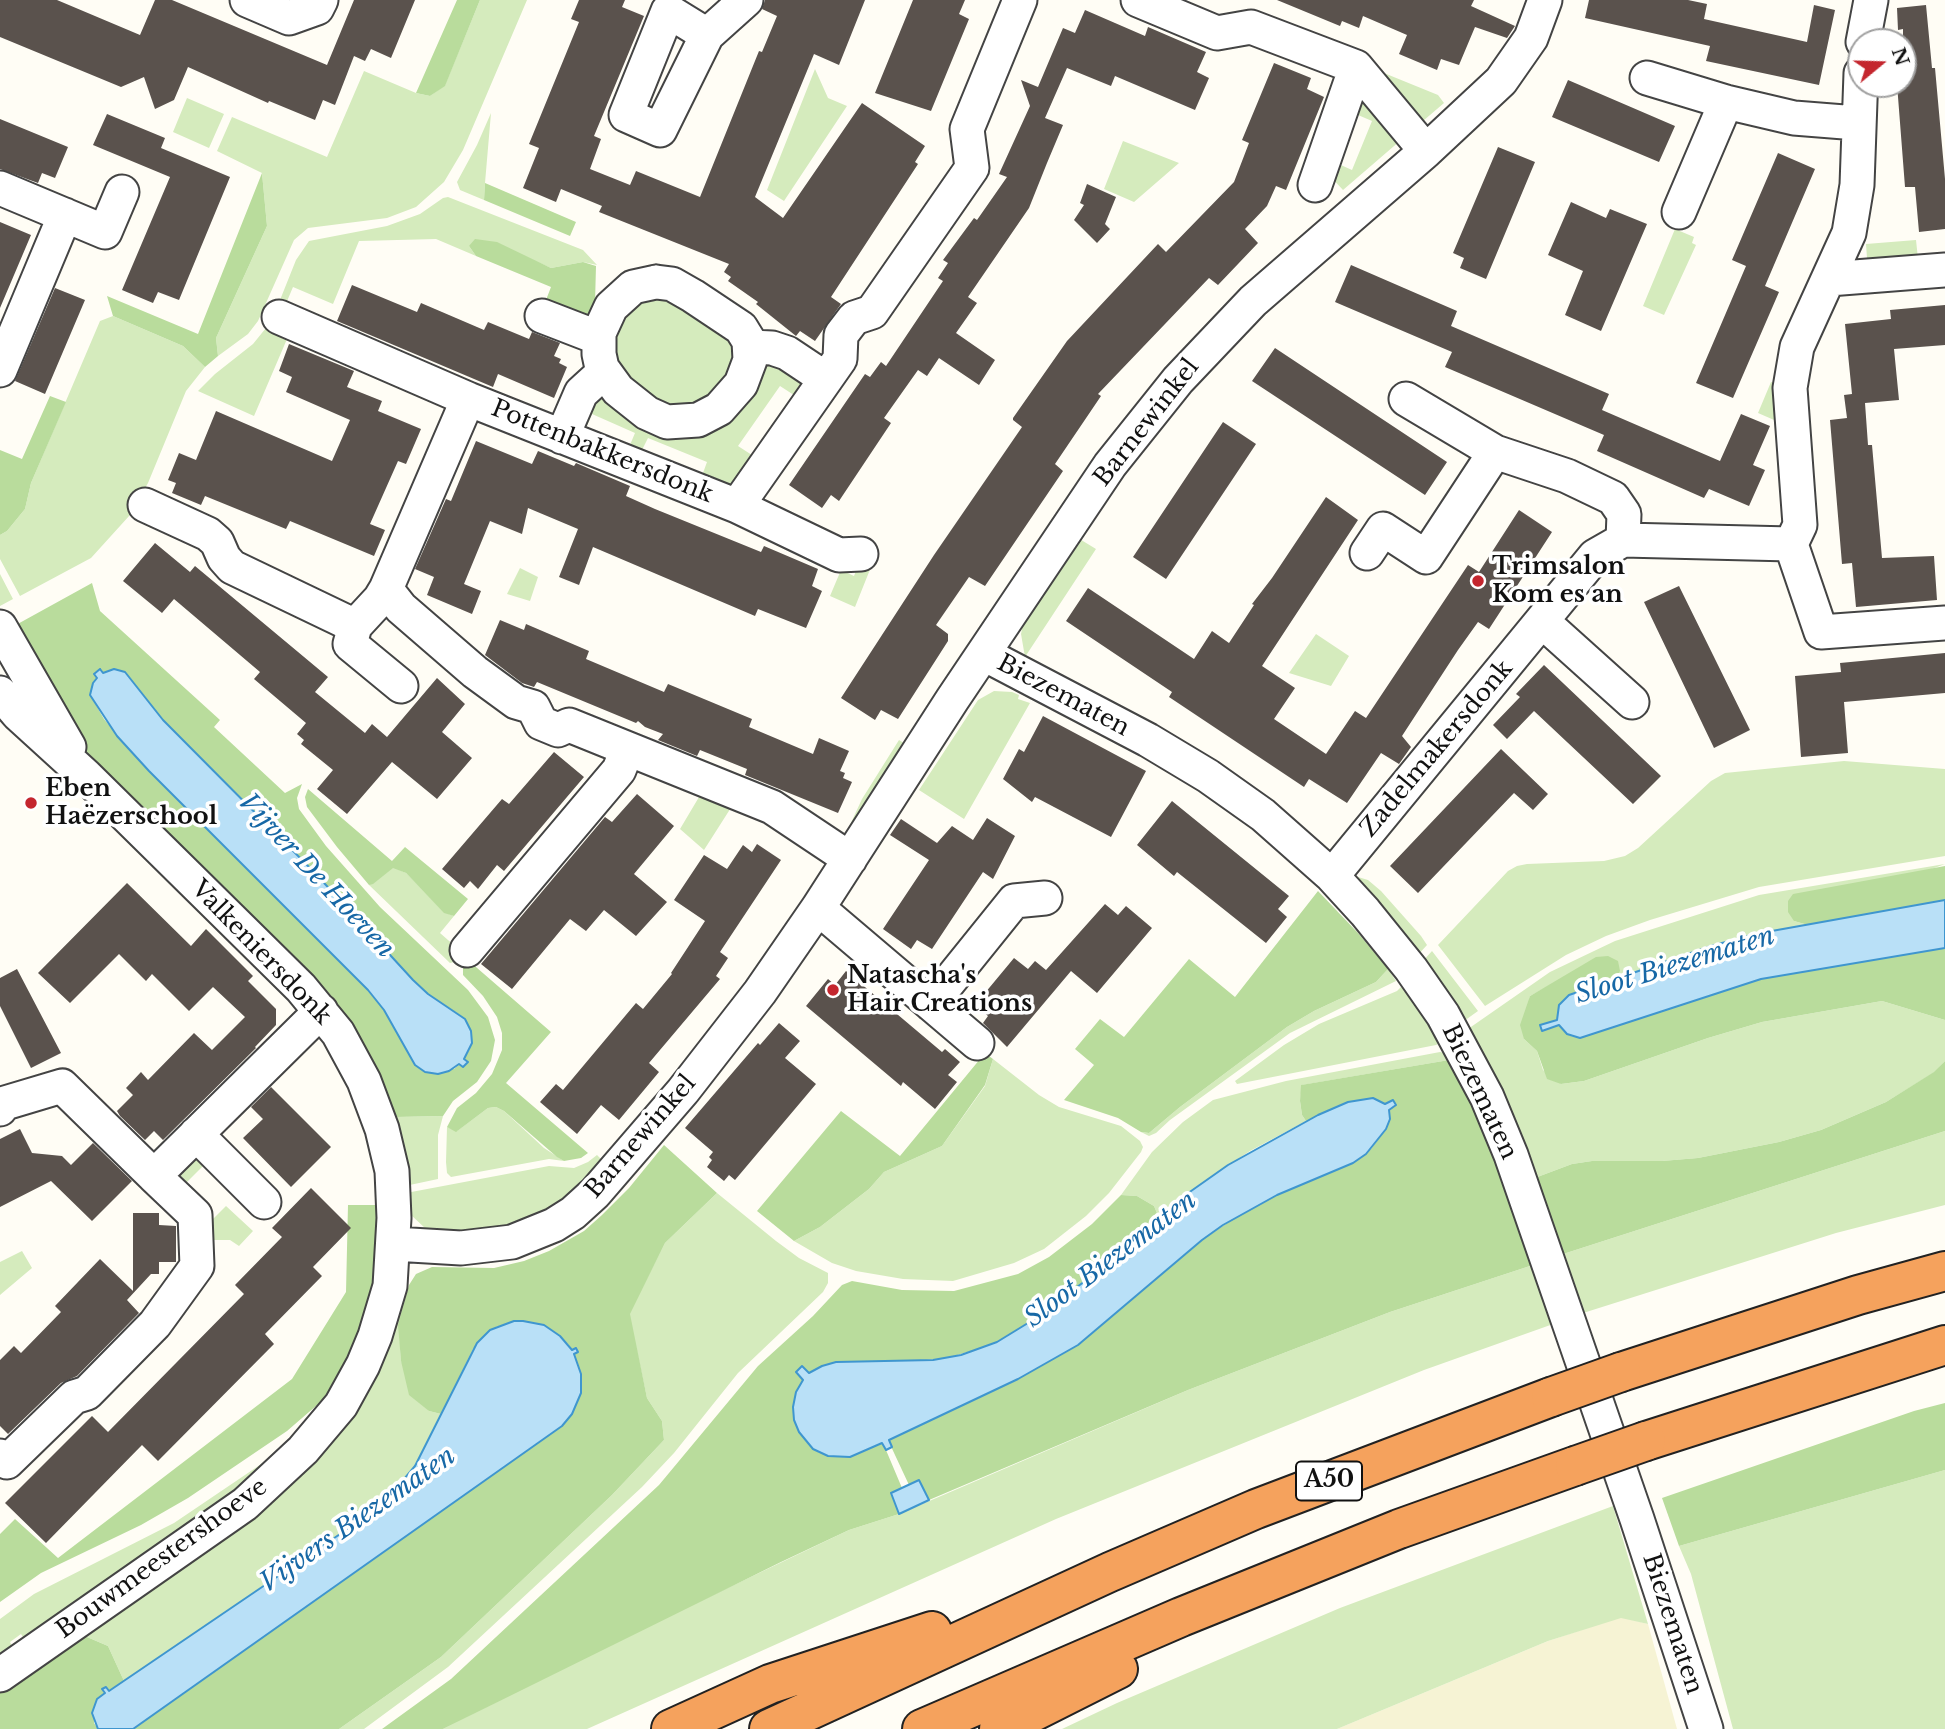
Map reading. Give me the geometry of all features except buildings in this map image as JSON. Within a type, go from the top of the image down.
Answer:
[{"type":"highway","name":"A50","points":[[769,1729],[1110,1572],[1256,1509],[1621,1372],[1858,1294],[1945,1271]]},
{"type":"highway","points":[[922,1729],[1181,1617],[1399,1529],[1646,1441],[1945,1345]]},
{"type":"highway","name":"A50","points":[[671,1729],[770,1685],[1110,1572]]},
{"type":"highway","points":[[999,1729],[1112,1674],[1181,1617]]},
{"type":"street","points":[[247,0],[289,18],[317,8],[321,0]]},
{"type":"street","points":[[707,35],[746,0]]},
{"type":"street","name":"Pottenbakkersdonk","points":[[737,506],[840,359],[841,335],[854,318],[872,313],[972,168],[967,129],[1020,0]]},
{"type":"street","points":[[1138,0],[1217,33],[1251,27],[1356,67],[1426,150]]},
{"type":"street","name":"Barnewinkel","points":[[394,1244],[461,1248],[494,1246],[520,1240],[541,1232],[573,1213],[621,1165],[760,992],[1110,465],[1178,380],[1262,293],[1501,81],[1531,38],[1545,0]]},
{"type":"street","points":[[1866,28],[1871,0]]},
{"type":"street","points":[[1315,185],[1356,67]]},
{"type":"street","points":[[1647,78],[1726,102],[1794,118],[1857,123]]},
{"type":"street","points":[[1859,98],[1857,185],[1849,233],[1797,347],[1790,388],[1800,525],[1791,544],[1821,632],[1945,623]]},
{"type":"street","points":[[1679,212],[1726,102]]},
{"type":"street","points":[[0,188],[105,232],[122,192]]},
{"type":"street","points":[[0,370],[65,215]]},
{"type":"street","points":[[1829,279],[1945,270]]},
{"type":"street","points":[[660,282],[680,288],[741,328],[748,336],[751,347],[746,374],[733,395],[715,412],[693,421],[667,422],[648,413],[618,390],[604,372],[598,338],[607,314],[625,292],[642,284],[660,282]]},
{"type":"street","points":[[542,316],[598,338]]},
{"type":"street","name":"Pottenbakkersdonk","points":[[279,317],[468,399],[737,506],[839,555],[861,554]]},
{"type":"street","points":[[751,347],[772,348],[787,353],[826,379]]},
{"type":"street","points":[[562,437],[581,393],[604,372]]},
{"type":"street","name":"Pottenbakkersdonk","points":[[355,626],[386,589],[468,399]]},
{"type":"street","points":[[1406,400],[1495,452],[1567,476],[1613,498],[1624,514],[1623,540],[1791,544]]},
{"type":"street","points":[[1367,553],[1383,528],[1426,557],[1495,452]]},
{"type":"street","points":[[145,505],[208,534],[218,542],[224,558],[232,566],[355,626],[350,644],[401,687]]},
{"type":"street","name":"Zadelmakersdonk","points":[[1332,876],[1595,556],[1623,540]]},
{"type":"street","points":[[386,589],[401,608],[475,672],[516,702],[533,707],[541,723],[558,730],[569,725],[772,807],[849,859]]},
{"type":"street","points":[[1543,622],[1632,702]]},
{"type":"street","name":"Valkeniersdonk","points":[[0,626],[86,776]]},
{"type":"street","name":"Biezematen","points":[[984,654],[1148,740],[1208,776],[1263,815],[1332,876],[1390,942],[1425,988],[1458,1040],[1488,1097],[1511,1155],[1706,1729]]},
{"type":"street","name":"Valkeniersdonk","points":[[0,693],[18,714],[86,776],[301,988],[321,1012],[352,1056],[382,1129],[394,1191],[394,1244]]},
{"type":"street","points":[[467,950],[619,770],[627,750]]},
{"type":"street","points":[[931,1004],[1014,901],[1045,898]]},
{"type":"street","points":[[818,908],[977,1043]]},
{"type":"street","points":[[154,1176],[321,1012]]},
{"type":"street","points":[[0,1456],[7,1462],[74,1396],[87,1393],[155,1324],[197,1266],[195,1215],[62,1086],[1,1102]]},
{"type":"street","points":[[197,1134],[264,1202]]},
{"type":"street","name":"Bouwmeestershoeve","points":[[0,1675],[245,1504],[303,1450],[341,1405],[363,1365],[390,1286],[394,1244]]},
{"type":"shaded area","points":[[1621,1617],[1648,1624],[1677,1729],[1337,1729],[1548,1641]]},
{"type":"green space","points":[[457,0],[480,0],[445,86],[430,96],[416,93]]},
{"type":"green space","points":[[480,0],[527,0],[463,150],[444,182],[416,207],[387,218],[308,228],[294,240],[258,321],[248,334],[218,356],[216,338],[267,226],[262,173],[217,151],[232,117],[327,157],[364,71],[416,93],[430,96],[445,85]]},
{"type":"green space","points":[[815,69],[828,98],[847,106],[784,201],[767,190]]},
{"type":"green space","points":[[1379,71],[1438,95],[1444,103],[1423,121],[1413,116]]},
{"type":"green space","points":[[1361,89],[1401,140],[1343,190],[1329,175],[1334,162],[1352,170],[1372,121],[1351,112]]},
{"type":"green space","points":[[187,98],[224,114],[209,148],[173,132]]},
{"type":"green space","points":[[491,113],[484,200],[460,190],[457,182]]},
{"type":"green space","points":[[1123,141],[1179,163],[1134,202],[1104,189]]},
{"type":"green space","points":[[262,173],[267,226],[216,338],[218,356],[205,367],[183,346],[113,316],[107,296],[198,334]]},
{"type":"green space","points":[[485,183],[576,222],[570,236],[484,200]]},
{"type":"green space","points":[[448,197],[583,250],[597,265],[583,262],[551,268],[535,261],[469,246],[476,256],[436,239],[359,241],[333,304],[293,287],[282,313],[278,305],[296,260],[309,241],[387,226],[420,214]]},
{"type":"green space","points":[[1675,229],[1694,237],[1692,243],[1696,245],[1664,315],[1643,306]]},
{"type":"green space","points":[[475,239],[497,242],[551,268],[583,262],[596,266],[595,303],[585,330],[541,313],[551,287],[476,256],[469,246]]},
{"type":"green space","points":[[1916,240],[1919,268],[1868,272],[1866,244]]},
{"type":"green space","points":[[639,292],[693,304],[744,343],[717,405],[647,408],[605,348]]},
{"type":"green space","points":[[113,316],[183,346],[205,367],[186,391],[148,483],[130,515],[91,558],[20,596],[0,559],[0,535],[7,531],[25,509],[31,483],[100,321]]},
{"type":"green space","points":[[270,323],[290,332],[254,416],[198,391],[253,344]]},
{"type":"green space","points":[[755,354],[813,378],[800,399],[780,386],[738,446],[755,457],[734,487],[699,484],[707,462],[648,438],[639,456],[627,452],[635,433],[592,414],[584,433],[583,403],[593,388],[679,427]]},
{"type":"green space","points":[[1771,382],[1779,385],[1781,423],[1758,413]]},
{"type":"green space","points":[[50,396],[66,402],[31,483],[25,509],[7,531],[0,535],[0,450],[22,459]]},
{"type":"green space","points":[[1078,538],[1096,549],[1025,657],[1021,634],[1023,624]]},
{"type":"green space","points":[[859,563],[871,567],[855,607],[830,596],[841,570],[854,576]]},
{"type":"green space","points":[[520,568],[538,577],[530,601],[507,594]]},
{"type":"green space","points":[[0,574],[13,599],[0,606]]},
{"type":"green space","points":[[92,583],[100,611],[220,720],[214,727],[285,793],[302,784],[297,798],[299,809],[326,846],[380,907],[468,990],[488,1017],[495,1040],[491,1061],[477,1082],[453,1101],[443,1116],[396,1117],[346,1019],[325,990],[99,771],[65,722],[14,626]],"holes":[[[106,671],[125,672],[163,720],[314,872],[413,980],[428,994],[460,1015],[470,1049],[463,1067],[460,1064],[454,1069],[415,1065],[384,1010],[361,982],[132,753],[104,719],[90,695],[93,683]]]},
{"type":"green space","points":[[1316,634],[1349,656],[1331,686],[1289,673]]},
{"type":"green space","points":[[994,691],[1012,692],[1019,695],[1018,699],[1030,703],[964,819],[919,790],[978,700]]},
{"type":"green space","points":[[899,740],[907,745],[843,840],[862,799]]},
{"type":"green space","points":[[1844,761],[1945,769],[1945,856],[1759,887],[1650,920],[1606,936],[1566,955],[1485,1006],[1438,945],[1508,871],[1517,866],[1604,861],[1625,856],[1638,848],[1711,781],[1725,773]]},
{"type":"green space","points":[[308,789],[392,861],[405,847],[468,899],[454,916],[444,913],[406,873],[393,868],[369,885],[307,807],[305,797]]},
{"type":"green space","points":[[702,792],[734,803],[704,850],[680,829]]},
{"type":"green space","points":[[1945,864],[1794,921],[1808,925],[1731,940],[1618,978],[1620,971],[1559,980],[1530,996],[1524,1039],[1537,1051],[1543,1070],[1561,1084],[1584,1081],[1762,1022],[1882,1001],[1945,1020],[1945,1061],[1935,1072],[1886,1102],[1821,1130],[1779,1142],[1698,1158],[1592,1161],[1572,1164],[1532,1179],[1468,1029],[1550,972],[1615,941],[1759,895]]},
{"type":"green space","points":[[1945,866],[1945,900],[1808,925],[1794,921],[1788,912],[1788,901],[1793,894]]},
{"type":"green space","points":[[393,867],[406,873],[444,912],[454,916],[440,933],[464,954],[458,961],[450,963],[369,885]]},
{"type":"green space","points":[[1357,879],[1368,880],[1381,891],[1421,936],[1427,945],[1416,957]]},
{"type":"green space","points":[[1318,891],[1388,969],[1376,982],[1287,1027],[1149,1133],[1141,1132],[1118,1118],[1064,1100],[1094,1065],[1075,1049],[1100,1019],[1124,1037],[1189,959],[1235,997]]},
{"type":"green space","points":[[1945,948],[1945,1020],[1882,1001],[1762,1022],[1584,1081],[1561,1084],[1547,1079],[1537,1051],[1524,1039],[1520,1025],[1530,996],[1596,957],[1608,956],[1618,961],[1618,978],[1569,995],[1559,1005],[1557,1020],[1541,1025],[1559,1025],[1570,1036],[1584,1037],[1761,979]]},
{"type":"green space","points":[[1432,951],[1478,1011],[1464,1021],[1421,963]]},
{"type":"green space","points":[[469,961],[551,1032],[506,1083],[588,1153],[581,1158],[564,1161],[557,1157],[496,1107],[488,1108],[456,1132],[447,1127],[457,1108],[476,1093],[492,1074],[502,1050],[502,1033],[497,1017],[483,996],[463,975],[463,968]]},
{"type":"green space","points":[[1388,969],[1396,981],[1290,1033],[1156,1133],[1149,1136],[1141,1132],[1149,1133],[1287,1027],[1376,982]]},
{"type":"green space","points":[[1401,987],[1405,992],[1411,988],[1444,1041],[1436,1045],[1237,1084],[1235,1081],[1284,1045],[1319,1024]]},
{"type":"green space","points":[[1440,1052],[1452,1054],[1455,1059],[1302,1085],[1300,1101],[1302,1115],[1306,1121],[1250,1151],[1210,1177],[1159,1218],[1154,1206],[1137,1196],[1121,1195],[1152,1152],[1183,1122],[1213,1100],[1286,1081]]},
{"type":"green space","points":[[985,1053],[993,1059],[985,1085],[942,1146],[884,1172],[869,1189],[820,1227],[794,1241],[757,1211],[841,1111],[900,1156]]},
{"type":"green space","points":[[993,1059],[1059,1107],[1121,1126],[1140,1141],[1143,1147],[1141,1152],[1109,1193],[1086,1216],[1044,1249],[1014,1263],[953,1281],[903,1279],[856,1271],[832,1263],[794,1241],[820,1227],[869,1189],[884,1172],[942,1146],[985,1086]]},
{"type":"green space","points":[[1455,1059],[1536,1264],[1390,1312],[1188,1390],[929,1500],[919,1481],[909,1485],[888,1440],[1018,1379],[1078,1345],[1202,1240],[1277,1195],[1353,1163],[1371,1149],[1386,1129],[1385,1104],[1373,1098],[1348,1102],[1306,1121],[1302,1115],[1300,1101],[1301,1085]]},
{"type":"green space","points":[[1945,1061],[1945,1131],[1560,1255],[1532,1179],[1572,1164],[1698,1158],[1779,1142],[1821,1130],[1886,1102],[1934,1072]]},
{"type":"green space","points":[[496,1107],[504,1111],[544,1148],[564,1161],[549,1159],[451,1177],[447,1173],[446,1162],[447,1127],[457,1131],[488,1108]]},
{"type":"green space","points":[[443,1116],[438,1135],[438,1179],[405,1186],[396,1117]]},
{"type":"green space","points":[[1945,1131],[1945,1205],[1836,1233],[1580,1314],[1560,1255]]},
{"type":"green space","points":[[664,1145],[717,1193],[665,1243],[630,1314],[647,1398],[662,1421],[664,1440],[612,1495],[441,1657],[339,1729],[133,1729],[562,1426],[581,1393],[581,1374],[574,1354],[578,1352],[577,1348],[572,1350],[568,1344],[536,1323],[514,1321],[496,1327],[486,1334],[473,1349],[441,1414],[429,1411],[409,1395],[401,1361],[398,1325],[409,1285],[416,1274],[432,1267],[494,1268],[524,1261],[549,1251],[584,1231],[602,1215],[629,1188]]},
{"type":"green space","points":[[197,1151],[209,1160],[178,1191],[174,1174]]},
{"type":"green space","points":[[597,1155],[604,1162],[553,1210],[490,1233],[426,1229],[410,1214],[406,1193],[549,1166],[574,1168]]},
{"type":"green space","points":[[717,1193],[799,1258],[828,1273],[828,1283],[823,1292],[738,1373],[674,1453],[642,1487],[448,1667],[364,1729],[339,1729],[441,1657],[612,1495],[664,1440],[662,1421],[647,1398],[629,1314],[665,1243]]},
{"type":"green space","points":[[1121,1195],[1137,1196],[1154,1206],[1159,1218],[1096,1273],[1015,1332],[988,1346],[947,1358],[839,1362],[809,1373],[796,1373],[804,1380],[799,1432],[818,1452],[850,1457],[883,1443],[902,1488],[891,1494],[899,1514],[849,1530],[781,1562],[443,1729],[382,1729],[451,1679],[659,1485],[758,1366],[813,1316],[842,1285],[852,1281],[902,1290],[954,1291],[1018,1274],[1049,1257],[1092,1224]]},
{"type":"green space","points":[[348,1205],[378,1205],[374,1277],[360,1333],[331,1393],[287,1431],[188,1498],[141,1525],[41,1573],[0,1602],[0,1534],[15,1519],[58,1558],[292,1379],[346,1292]]},
{"type":"green space","points":[[226,1206],[253,1231],[239,1246],[230,1240],[207,1240],[205,1227]]},
{"type":"green space","points":[[22,1251],[32,1268],[0,1295],[0,1262]]},
{"type":"green space","points":[[1536,1264],[1556,1323],[1424,1370],[1056,1519],[587,1729],[443,1729],[625,1637],[849,1530],[899,1514],[1188,1390],[1390,1312]]},
{"type":"green space","points":[[399,1295],[406,1297],[399,1326],[401,1361],[429,1411],[441,1414],[415,1466],[389,1497],[371,1513],[124,1681],[108,1646],[80,1634],[241,1521]]},
{"type":"green space","points":[[1945,1403],[1945,1470],[1679,1546],[1662,1498],[1914,1411]]},
{"type":"green space","points":[[279,1452],[240,1492],[85,1601],[81,1597],[23,1637],[21,1634],[10,1642],[12,1646],[0,1654],[0,1619],[34,1594],[174,1523]]},
{"type":"green space","points":[[1945,1470],[1945,1729],[1733,1729],[1691,1574],[1679,1546]]},
{"type":"green space","points":[[1613,1506],[1648,1624],[1621,1618],[1548,1641],[1337,1729],[1062,1729],[1340,1608]]},
{"type":"green space","points":[[80,1634],[108,1646],[124,1681],[109,1691],[103,1689],[105,1693],[95,1703],[94,1723],[98,1729],[0,1729],[0,1690]]},
{"type":"water","name":"Vijver De Hoeven","points":[[100,669],[103,673],[114,669],[125,672],[163,720],[314,872],[413,980],[428,994],[465,1019],[471,1031],[472,1043],[464,1059],[468,1062],[463,1067],[459,1064],[438,1074],[425,1072],[415,1065],[384,1010],[368,990],[117,736],[90,695],[97,678],[94,674]]},
{"type":"water","name":"Sloot Biezematen","points":[[1945,900],[1945,948],[1761,979],[1580,1038],[1567,1034],[1559,1025],[1542,1031],[1540,1025],[1557,1020],[1559,1005],[1569,995],[1711,946],[1755,934]]},
{"type":"water","points":[[1373,1098],[1385,1104],[1393,1100],[1396,1105],[1389,1110],[1390,1119],[1386,1129],[1366,1154],[1353,1163],[1277,1195],[1223,1225],[1078,1345],[1018,1379],[889,1440],[892,1447],[886,1450],[882,1443],[850,1457],[828,1456],[813,1449],[799,1432],[793,1407],[796,1392],[803,1380],[796,1372],[802,1366],[809,1373],[836,1362],[933,1360],[961,1355],[997,1342],[1028,1323],[1096,1273],[1184,1196],[1228,1165],[1318,1115],[1348,1102]]},
{"type":"water","points":[[514,1321],[544,1325],[560,1336],[572,1350],[576,1348],[578,1352],[574,1354],[581,1374],[581,1393],[572,1414],[562,1426],[133,1729],[98,1729],[92,1713],[97,1699],[105,1693],[102,1689],[106,1687],[109,1691],[371,1513],[389,1497],[415,1466],[477,1343],[490,1330]]},
{"type":"water","points":[[919,1480],[929,1500],[899,1514],[891,1493]]},
{"type":"place","name":"Trimsalon Kom es an","points":[[1478,581]]},
{"type":"place","name":"Eben Haëzerschool","points":[[31,803]]},
{"type":"place","name":"Natascha's Hair Creations","points":[[833,990]]},
{"type":"water label","name":"Vijvers Biezematen","points":[[358,1520]]}]
